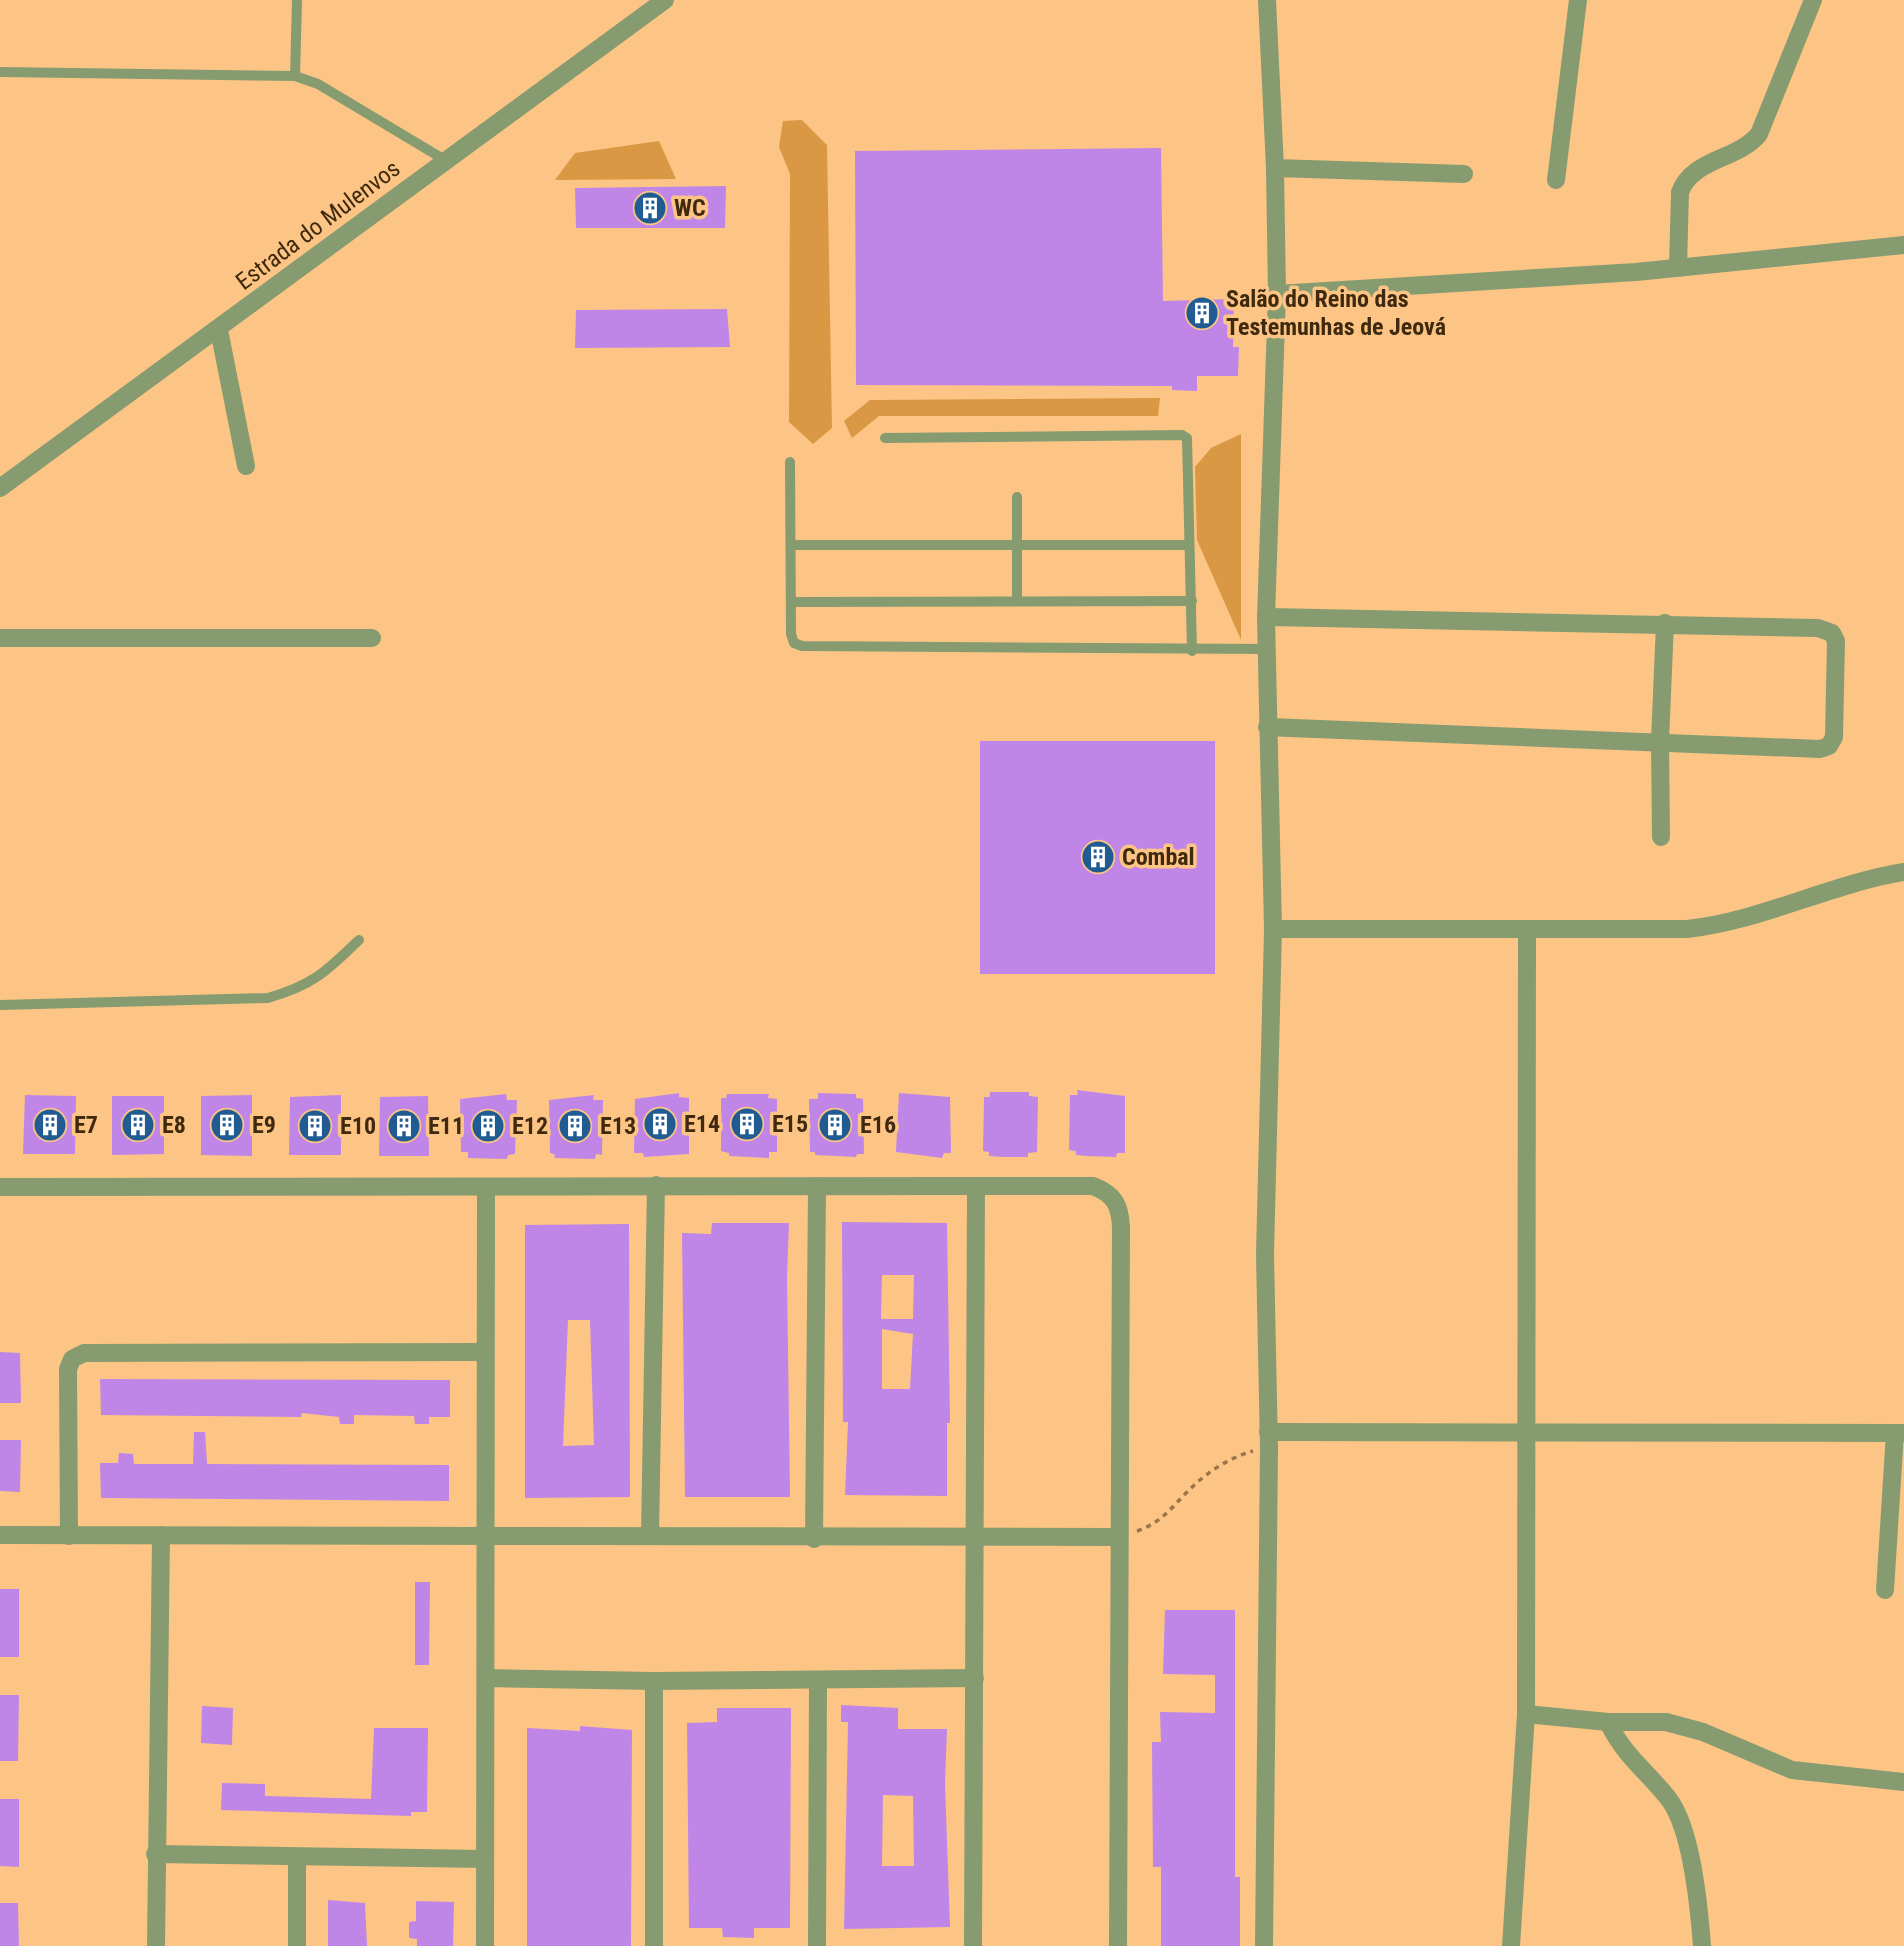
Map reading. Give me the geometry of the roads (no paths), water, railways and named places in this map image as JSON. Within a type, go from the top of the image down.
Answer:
[{"type":"street","name":"Estrada do Mulenvos","points":[[0,488],[666,0]]},
{"type":"street","points":[[1265,1946],[1269,1440],[1265,1255],[1273,929],[1266,617],[1277,294],[1276,168],[1267,0]]},
{"type":"street","points":[[1556,180],[1578,0]]},
{"type":"street","points":[[1678,268],[1680,192],[1683,183],[1693,172],[1752,144],[1759,134],[1813,0]]},
{"type":"street","points":[[1276,168],[1464,174]]},
{"type":"street","points":[[1277,294],[1678,268],[1904,245]]},
{"type":"street","points":[[219,330],[246,466]]},
{"type":"street","points":[[1266,617],[1818,628],[1832,633],[1836,642],[1834,737],[1829,746],[1820,749],[1267,727]]},
{"type":"street","points":[[1661,837],[1660,741],[1665,623]]},
{"type":"street","points":[[0,638],[372,638]]},
{"type":"street","points":[[1273,929],[1687,929],[1721,925],[1835,887],[1904,872]]},
{"type":"street","points":[[1511,1946],[1526,1714],[1524,1433],[1527,930]]},
{"type":"street","points":[[650,1536],[656,1185]]},
{"type":"street","points":[[485,1946],[486,1186]]},
{"type":"street","points":[[814,1539],[817,1186]]},
{"type":"street","points":[[972,1946],[976,1186]]},
{"type":"street","points":[[0,1187],[1093,1186],[1108,1191],[1120,1207],[1118,1946]]},
{"type":"street","points":[[69,1536],[68,1369],[72,1359],[83,1353],[484,1352]]},
{"type":"street","points":[[1269,1440],[1524,1433],[1899,1433],[1885,1590]]},
{"type":"street","points":[[0,1535],[487,1538],[650,1536],[814,1539],[1119,1537]]},
{"type":"street","points":[[156,1946],[155,1854],[161,1535]]},
{"type":"street","points":[[487,1678],[654,1681],[975,1678]]},
{"type":"street","points":[[817,1946],[818,1680]]},
{"type":"street","points":[[654,1681],[654,1946]]},
{"type":"street","points":[[1526,1714],[1608,1722],[1666,1722],[1703,1732],[1792,1770],[1904,1782]]},
{"type":"street","points":[[1608,1722],[1619,1745],[1669,1799],[1680,1819],[1697,1894],[1702,1946]]},
{"type":"street","points":[[155,1854],[485,1859]]},
{"type":"street","points":[[297,1857],[297,1946]]},
{"type":"lane","points":[[295,76],[297,0]]},
{"type":"lane","points":[[0,72],[295,76],[318,84],[445,160]]},
{"type":"lane","points":[[885,438],[1182,435],[1189,444],[1192,651]]},
{"type":"lane","points":[[790,462],[791,634],[794,643],[802,646],[1192,651],[1268,649]]},
{"type":"lane","points":[[1175,495],[1189,495]]},
{"type":"lane","points":[[1017,497],[1017,599]]},
{"type":"lane","points":[[791,499],[804,499]]},
{"type":"lane","points":[[792,545],[1017,547],[1189,544]]},
{"type":"lane","points":[[792,602],[1017,599],[1192,601]]},
{"type":"lane","points":[[0,1005],[268,998],[296,990],[320,978],[359,940]]},
{"type":"place","name":"WC","points":[[650,208]]},
{"type":"place","name":"Salão do Reino das Testemunhas de Jeová","points":[[1202,313]]},
{"type":"place","name":"Combal","points":[[1098,857]]},
{"type":"place","name":"E14","points":[[660,1124]]},
{"type":"place","name":"E15","points":[[747,1124]]},
{"type":"place","name":"E7","points":[[50,1125]]},
{"type":"place","name":"E8","points":[[138,1125]]},
{"type":"place","name":"E9","points":[[227,1125]]},
{"type":"place","name":"E16","points":[[835,1125]]},
{"type":"place","name":"E10","points":[[315,1126]]},
{"type":"place","name":"E11","points":[[404,1126]]},
{"type":"place","name":"E12","points":[[488,1126]]},
{"type":"place","name":"E13","points":[[575,1126]]}]
